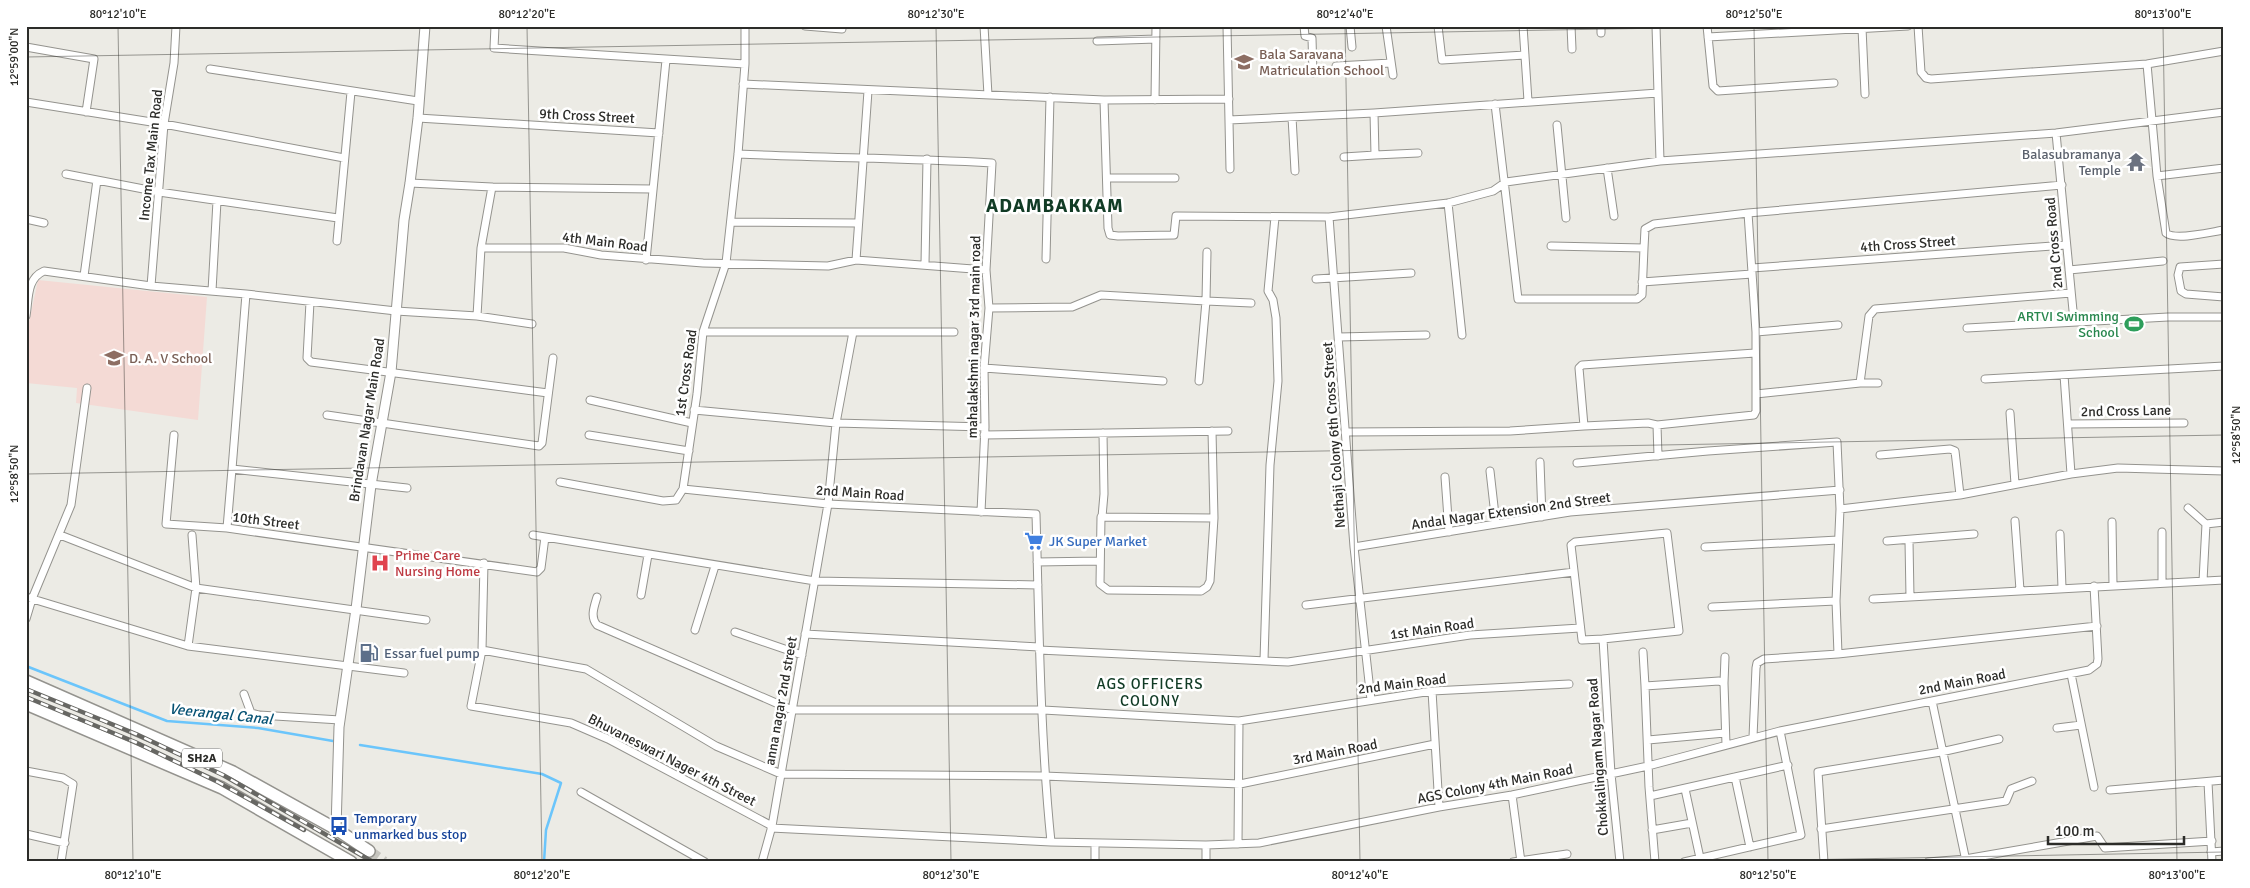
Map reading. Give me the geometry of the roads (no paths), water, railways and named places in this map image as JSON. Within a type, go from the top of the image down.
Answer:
[{"type":"main road","name":"SH2A","points":[[26,681],[232,772],[336,830],[369,851]]},
{"type":"main road","name":"SH2A","points":[[26,704],[222,788],[334,856],[351,862]]},
{"type":"main road","points":[[222,788],[232,772]]},
{"type":"street","name":"Income Tax Main Road","points":[[151,286],[164,124],[174,63],[176,26]]},
{"type":"street","name":"Brindavan Nagar Main Road","points":[[336,830],[339,724],[356,609],[362,546],[371,485],[391,372],[404,220],[418,118],[424,26]]},
{"type":"street","points":[[495,26],[494,48],[744,64]]},
{"type":"street","name":"1st Cross Road","points":[[683,489],[702,332],[726,263],[738,154],[745,26]]},
{"type":"street","points":[[804,26],[842,29]]},
{"type":"street","points":[[984,26],[988,95]]},
{"type":"street","points":[[1155,100],[1156,26]]},
{"type":"street","points":[[1227,26],[1230,169]]},
{"type":"street","points":[[1304,26],[1305,36],[1312,38],[1313,73]]},
{"type":"street","points":[[1350,26],[1352,47]]},
{"type":"street","points":[[1386,26],[1393,75]]},
{"type":"street","points":[[1438,26],[1442,60],[1525,55]]},
{"type":"street","points":[[1524,26],[1528,101]]},
{"type":"street","points":[[1571,26],[1572,49]]},
{"type":"street","points":[[1656,26],[1660,161]]},
{"type":"street","points":[[1707,26],[1713,86],[1718,91],[1834,83]]},
{"type":"street","points":[[1708,36],[1908,26]]},
{"type":"street","points":[[1918,26],[1921,72],[1926,78],[1931,79],[2147,64],[2224,52]]},
{"type":"street","points":[[1862,28],[1865,94]]},
{"type":"street","points":[[1097,41],[1156,39]]},
{"type":"street","points":[[26,47],[94,59],[86,112]]},
{"type":"street","points":[[646,260],[666,60]]},
{"type":"street","points":[[1336,66],[1391,63]]},
{"type":"street","points":[[2147,64],[2164,230],[2168,236],[2178,237],[2224,230]]},
{"type":"street","points":[[210,69],[418,101]]},
{"type":"street","points":[[743,84],[1104,100],[1229,99]]},
{"type":"street","points":[[856,260],[857,223],[864,159],[868,91]]},
{"type":"street","points":[[337,241],[351,92]]},
{"type":"street","points":[[1229,120],[1374,113],[1658,93]]},
{"type":"street","points":[[1046,259],[1050,97]]},
{"type":"street","points":[[1104,100],[1110,235],[1174,235],[1176,216],[1329,217],[1448,203],[1493,192],[1506,182],[1660,161],[2056,132],[2224,112]]},
{"type":"street","points":[[26,102],[164,124],[344,158]]},
{"type":"street","points":[[1495,104],[1506,182],[1518,299],[1637,299],[1642,295],[1645,229],[1654,224],[1748,213],[2062,185]]},
{"type":"street","points":[[1374,113],[1375,155]]},
{"type":"street","points":[[1292,117],[1295,171]]},
{"type":"street","name":"9th Cross Street","points":[[418,118],[659,133]]},
{"type":"street","points":[[1557,125],[1566,218]]},
{"type":"street","name":"2nd Cross Road","points":[[2056,132],[2074,321]]},
{"type":"street","points":[[1344,156],[1418,153]]},
{"type":"street","points":[[738,154],[864,159],[927,159],[925,264]]},
{"type":"street","name":"mahalakshmi nagar 3rd main road","points":[[927,159],[992,163],[986,270],[989,308],[984,368],[981,512]]},
{"type":"street","points":[[1607,168],[1614,216]]},
{"type":"street","points":[[2157,176],[2224,168]]},
{"type":"street","points":[[66,174],[159,192],[338,218]]},
{"type":"street","points":[[1107,178],[1176,178]]},
{"type":"street","points":[[84,276],[97,180]]},
{"type":"street","points":[[410,183],[492,187],[652,189]]},
{"type":"street","points":[[477,316],[480,248],[492,187]]},
{"type":"street","points":[[212,291],[216,200]]},
{"type":"street","points":[[1448,203],[1462,336]]},
{"type":"street","points":[[1345,432],[1510,431],[1648,423],[1657,425],[1751,416],[1756,410],[1756,332],[1748,213]]},
{"type":"street","points":[[1264,660],[1270,465],[1278,381],[1276,318],[1273,300],[1268,291],[1275,217]]},
{"type":"street","name":"Nethaji Colony 6th Cross Street","points":[[1329,217],[1354,547],[1371,700]]},
{"type":"street","points":[[26,219],[44,223]]},
{"type":"street","points":[[731,222],[857,223]]},
{"type":"street","name":"4th Cross Street","points":[[1642,282],[2066,245]]},
{"type":"street","points":[[1551,246],[1644,248]]},
{"type":"street","name":"4th Main Road","points":[[480,248],[564,248],[646,260],[703,264],[828,266],[856,260],[986,270]]},
{"type":"street","points":[[1199,381],[1206,301],[1207,252]]},
{"type":"street","points":[[2069,270],[2163,261]]},
{"type":"street","points":[[2224,264],[2180,267],[2178,275],[2181,291],[2186,294],[2224,297]]},
{"type":"street","points":[[26,316],[31,281],[44,271],[151,286],[246,294],[396,312],[477,316],[532,324]]},
{"type":"street","points":[[1316,279],[1411,273]]},
{"type":"street","points":[[1860,383],[1869,316],[1875,309],[2071,293]]},
{"type":"street","points":[[227,528],[246,294]]},
{"type":"street","points":[[989,308],[1072,308],[1101,295],[1251,303]]},
{"type":"street","points":[[310,302],[308,361],[548,393]]},
{"type":"street","points":[[1968,328],[2074,321],[2224,316]]},
{"type":"street","points":[[1756,332],[1838,326]]},
{"type":"street","points":[[702,332],[954,332]]},
{"type":"street","name":"anna nagar 2nd street","points":[[762,862],[781,774],[815,580],[828,504],[836,423],[853,332]]},
{"type":"street","points":[[1339,337],[1426,335]]},
{"type":"street","points":[[1584,426],[1579,368],[1582,365],[1755,353]]},
{"type":"street","points":[[327,415],[539,446],[542,443],[553,358]]},
{"type":"street","points":[[1985,379],[2224,366]]},
{"type":"street","points":[[984,368],[1163,380]]},
{"type":"street","points":[[2064,375],[2071,474]]},
{"type":"street","points":[[1756,394],[1860,383],[1878,383]]},
{"type":"street","points":[[26,619],[29,598],[60,536],[71,505],[87,388]]},
{"type":"street","points":[[590,400],[692,423]]},
{"type":"street","points":[[694,410],[836,423],[984,431],[1103,433],[1228,431]]},
{"type":"street","points":[[2010,412],[2015,484]]},
{"type":"street","name":"2nd Cross Lane","points":[[2068,424],[2184,423]]},
{"type":"street","points":[[1657,425],[1658,456]]},
{"type":"street","points":[[1103,433],[1104,494],[1099,561],[1100,584],[1108,590],[1201,591],[1207,587],[1210,581],[1214,518],[1212,431]]},
{"type":"street","name":"10th Street","points":[[174,435],[166,524],[227,528],[537,572],[541,568],[545,538]]},
{"type":"street","points":[[589,435],[689,451]]},
{"type":"street","points":[[1577,464],[1836,441],[1838,444],[1840,490],[1836,601],[1838,654]]},
{"type":"street","points":[[1880,455],[1950,449],[1955,451],[1960,495]]},
{"type":"street","points":[[1540,462],[1542,517]]},
{"type":"street","points":[[1840,509],[1960,495],[2071,474],[2118,468],[2224,471]]},
{"type":"street","points":[[232,469],[407,488]]},
{"type":"street","points":[[1490,471],[1496,524]]},
{"type":"street","points":[[1445,478],[1450,532]]},
{"type":"street","points":[[560,482],[663,501],[676,500],[683,489]]},
{"type":"street","name":"2nd Main Road","points":[[683,489],[828,504],[1036,514],[1037,562]]},
{"type":"street","name":"Andal Nagar Extension 2nd Street","points":[[1354,547],[1570,512],[1840,490]]},
{"type":"street","points":[[2188,508],[2206,524],[2224,522]]},
{"type":"street","points":[[1102,517],[1214,518]]},
{"type":"street","points":[[2015,521],[2020,590]]},
{"type":"street","points":[[2112,522],[2113,585]]},
{"type":"street","points":[[2202,581],[2206,524]]},
{"type":"street","points":[[2162,532],[2162,583]]},
{"type":"street","points":[[1667,533],[1669,535],[1679,631],[1582,640],[1580,628],[1570,547],[1575,542],[1667,533]]},
{"type":"street","points":[[1887,541],[1909,541],[1974,534]]},
{"type":"street","points":[[2060,534],[2062,588]]},
{"type":"street","points":[[188,646],[196,588],[192,535]]},
{"type":"street","points":[[60,536],[196,588],[426,620]]},
{"type":"street","points":[[533,536],[715,566],[815,580],[1038,585]]},
{"type":"street","points":[[1705,547],[1838,540]]},
{"type":"street","points":[[1909,541],[1910,597]]},
{"type":"street","points":[[641,595],[648,555]]},
{"type":"street","points":[[1051,842],[1044,776],[1037,562],[1099,561]]},
{"type":"street","points":[[484,563],[482,650],[586,669],[716,746],[781,774]]},
{"type":"street","points":[[695,630],[715,566]]},
{"type":"street","points":[[1306,604],[1574,572]]},
{"type":"street","points":[[1872,599],[2224,580]]},
{"type":"street","name":"2nd Main Road","points":[[1754,737],[2089,670],[2097,664],[2094,586]]},
{"type":"street","points":[[597,597],[593,615],[593,622],[597,626],[792,710]]},
{"type":"street","points":[[29,598],[188,646],[404,673]]},
{"type":"street","points":[[1712,607],[1836,601]]},
{"type":"street","points":[[1754,737],[1756,668],[1758,663],[1764,659],[1838,654],[2097,626]]},
{"type":"street","name":"1st Main Road","points":[[805,634],[1288,662],[1470,635],[1580,628]]},
{"type":"street","points":[[735,632],[802,655]]},
{"type":"street","name":"Chokkalingam Nagar Road","points":[[1603,639],[1611,774],[1620,862]]},
{"type":"street","name":"Bhuvaneswari Nager 4th Street","points":[[482,650],[471,706],[571,723],[608,739],[771,827]]},
{"type":"street","points":[[1643,652],[1648,766],[1655,862]]},
{"type":"street","points":[[1725,657],[1726,745]]},
{"type":"street","points":[[2071,674],[2094,786]]},
{"type":"street","points":[[1645,686],[1719,681],[1724,683]]},
{"type":"street","name":"2nd Main Road","points":[[792,710],[1043,710],[1239,721],[1432,691],[1569,684]]},
{"type":"street","points":[[1432,691],[1439,807]]},
{"type":"street","points":[[244,694],[251,713],[339,724]]},
{"type":"street","points":[[1932,701],[1953,809],[1966,860]]},
{"type":"street","points":[[1238,844],[1240,784],[1239,721]]},
{"type":"street","points":[[2058,728],[2081,725]]},
{"type":"street","points":[[1684,862],[1800,834],[1780,731]]},
{"type":"street","points":[[1648,740],[1725,733]]},
{"type":"street","name":"AGS Colony 4th Main Road","points":[[771,827],[1051,842],[1206,845],[1259,843],[1611,774],[1648,766],[1754,737]]},
{"type":"street","points":[[1824,862],[1818,772],[1941,752],[1999,739]]},
{"type":"street","name":"3rd Main Road","points":[[781,774],[1044,776],[1240,784],[1435,744]]},
{"type":"street","points":[[1650,796],[1685,790],[1788,765]]},
{"type":"street","points":[[26,771],[71,781],[73,788],[61,862]]},
{"type":"street","points":[[1735,777],[1750,847]]},
{"type":"street","points":[[2110,790],[2224,780]]},
{"type":"street","points":[[1821,829],[2006,801],[2011,789],[2032,781]]},
{"type":"street","points":[[2208,782],[2212,862]]},
{"type":"street","points":[[1685,790],[1700,858]]},
{"type":"street","points":[[581,792],[706,862]]},
{"type":"street","points":[[1512,794],[1518,861],[1567,854]]},
{"type":"street","points":[[1652,830],[1692,823]]},
{"type":"street","points":[[26,834],[65,843]]},
{"type":"street","points":[[1928,862],[1966,860],[2098,836],[2106,848],[2212,841]]},
{"type":"street","points":[[1095,843],[1095,862]]},
{"type":"street","points":[[1206,845],[1206,862]]},
{"type":"street","points":[[2211,852],[2224,851]]},
{"type":"waterway","name":"Veerangal Canal","points":[[26,666],[167,721],[258,728],[333,741]]},
{"type":"waterway","name":"Veerangal Canal","points":[[360,745],[542,774],[561,783],[546,830],[544,862]]},
{"type":"tunnel","points":[[369,851],[384,862]]},
{"type":"railway","points":[[26,689],[136,734],[223,775],[373,862]]},
{"type":"railway","points":[[26,697],[135,742],[218,782],[304,830]]},
{"type":"place","name":"Bala Saravana Matriculation School","points":[[1244,62]]},
{"type":"place","name":"Balasubramanya Temple","points":[[2136,162]]},
{"type":"place","name":"ARTVI Swimming School","points":[[2134,324]]},
{"type":"place","name":"D. A. V School","points":[[114,358]]},
{"type":"place","name":"JK Super Market","points":[[1034,541]]},
{"type":"place","name":"Prime Care Nursing Home","points":[[380,563]]},
{"type":"place","name":"Essar fuel pump","points":[[369,653]]},
{"type":"place","name":"Temporary unmarked bus stop","points":[[339,826]]},
{"type":"district","name":"ADAMBAKKAM","points":[[1055,206]]},
{"type":"district","name":"AGS OFFICERS COLONY","points":[[1150,692]]}]
